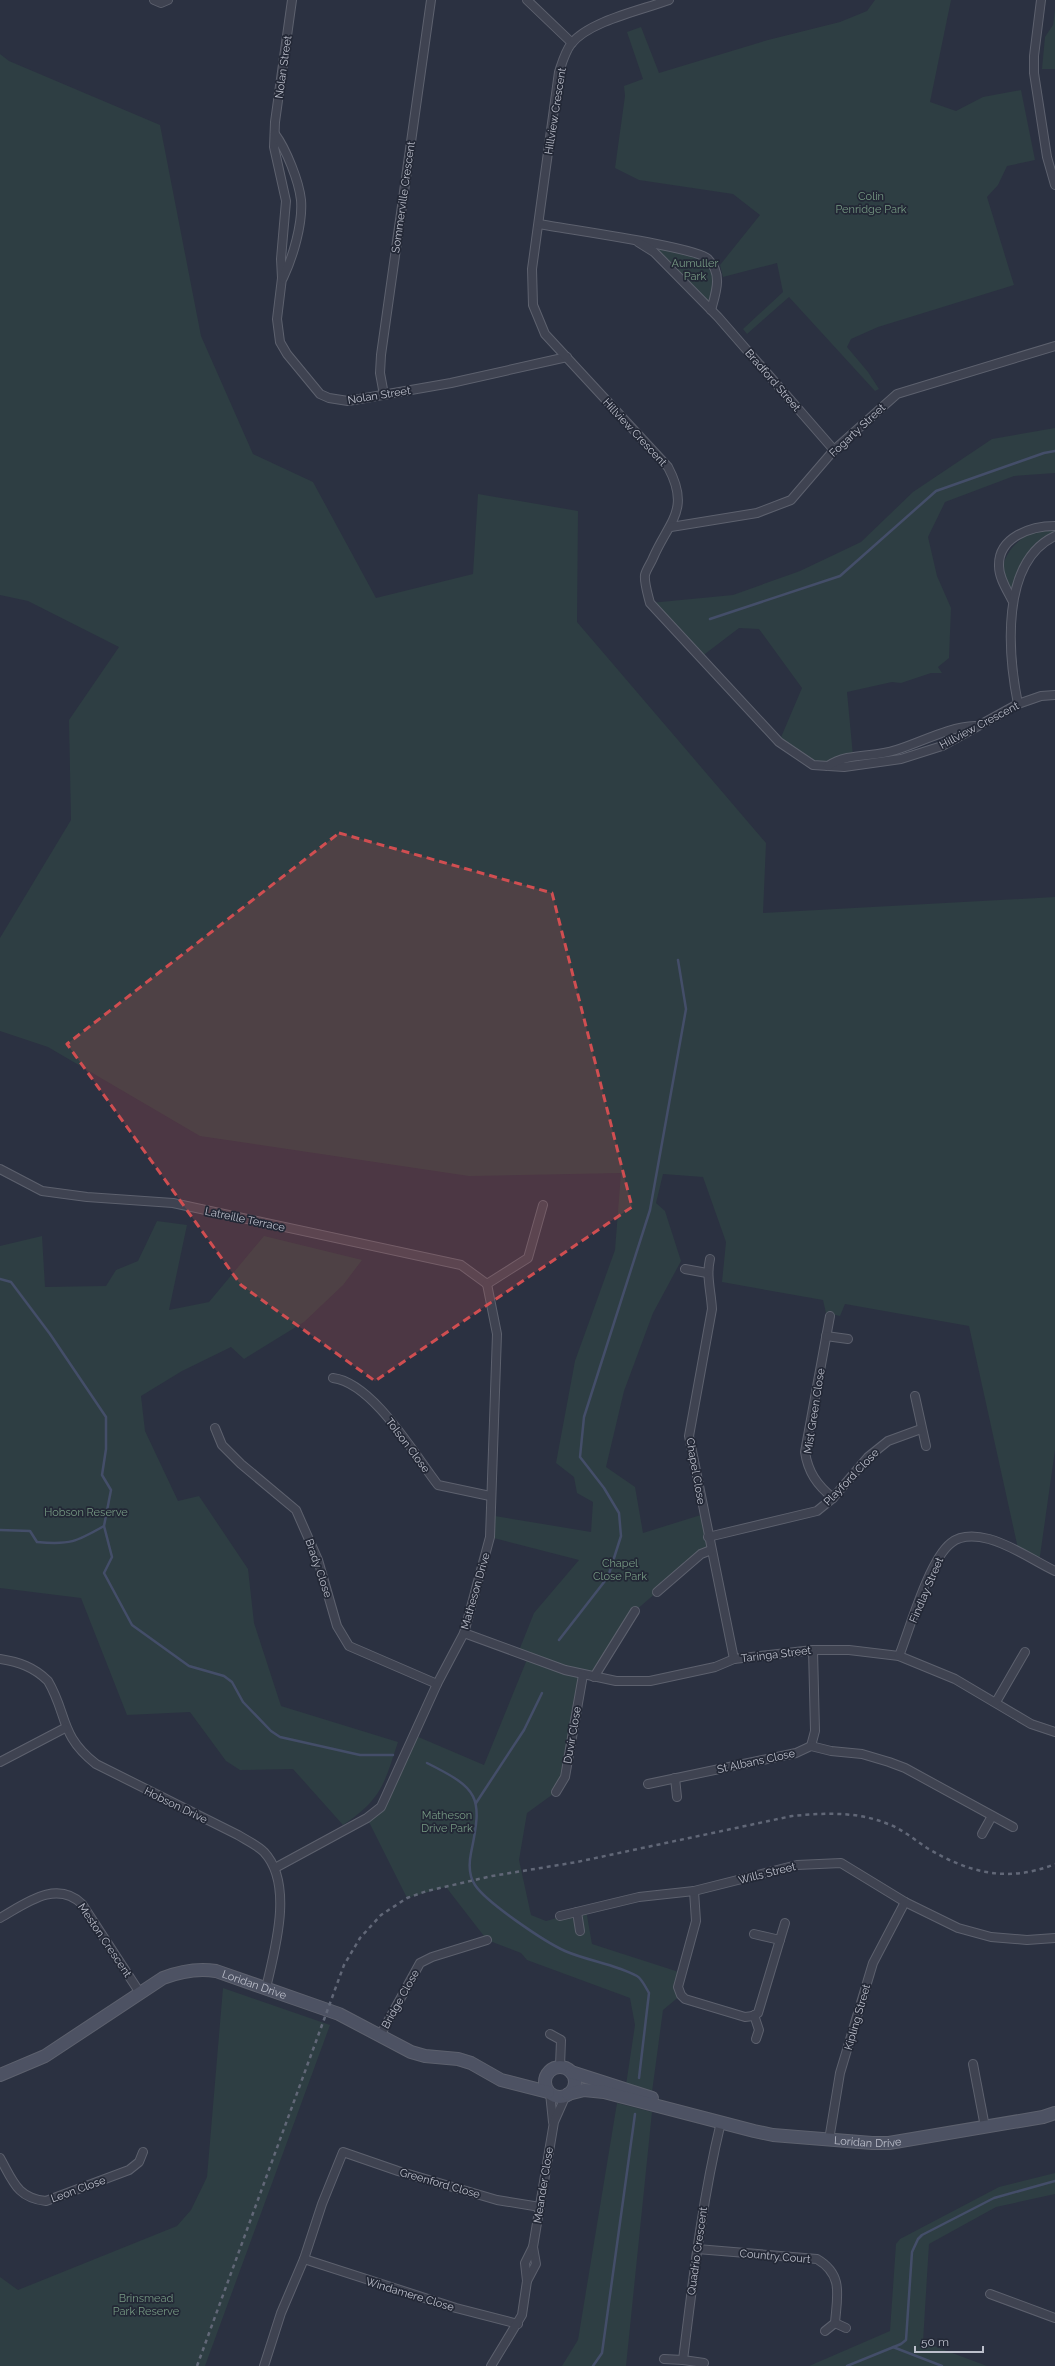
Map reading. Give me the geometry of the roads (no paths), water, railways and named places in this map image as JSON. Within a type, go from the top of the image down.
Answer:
[{"type":"street","points":[[154,0],[161,3],[168,0]]},
{"type":"street","name":"Nolan Street","points":[[292,0],[274,147],[286,201],[281,259],[282,278],[277,319],[280,342],[287,354],[320,394],[338,400],[348,401],[567,358]]},
{"type":"street","name":"Sommerville Crescent","points":[[384,395],[380,373],[381,355],[431,0]]},
{"type":"street","points":[[527,0],[572,43]]},
{"type":"street","name":"Hillview Crescent","points":[[669,0],[599,25],[584,32],[572,43],[564,56],[560,72],[532,268],[533,305],[545,334],[668,467],[676,482],[679,500],[671,527],[659,544],[645,575],[650,603],[779,742],[813,765],[844,766],[900,759],[942,746],[1018,704],[1041,696],[1055,695]]},
{"type":"street","points":[[1041,0],[1034,56],[1034,73],[1041,127],[1055,185]]},
{"type":"street","name":"Nolan Street","points":[[275,134],[283,145],[301,198],[294,247],[290,262],[282,278]]},
{"type":"street","name":"Bradford Street","points":[[539,224],[695,252],[709,260],[717,273],[718,284],[711,310]]},
{"type":"street","name":"Bradford Street","points":[[638,242],[654,252],[711,310],[834,450]]},
{"type":"street","name":"Fogarty Street","points":[[671,527],[757,513],[791,500],[834,450],[897,394],[1055,346]]},
{"type":"street","points":[[1012,600],[1004,584],[999,565],[1005,547],[1010,540],[1026,530],[1055,526]]},
{"type":"street","points":[[1018,704],[1012,664],[1012,600],[1023,572],[1037,548],[1055,536]]},
{"type":"street","points":[[828,766],[837,760],[854,756],[894,751],[961,726],[978,726]]},
{"type":"street","name":"Latreille Terrace","points":[[0,1169],[42,1191],[87,1197],[172,1203],[461,1265],[487,1284]]},
{"type":"street","points":[[487,1284],[528,1258],[543,1205]]},
{"type":"street","name":"Chapel Close","points":[[710,1259],[707,1273],[711,1290],[712,1309],[689,1436],[708,1537],[734,1659]]},
{"type":"street","points":[[685,1269],[707,1273]]},
{"type":"street","name":"Matheson Drive","points":[[275,1868],[367,1818],[381,1806],[437,1684],[464,1633],[490,1537],[490,1496],[497,1334],[487,1284]]},
{"type":"street","name":"Mist Green Close","points":[[830,1316],[805,1452],[807,1465],[814,1478],[821,1489],[833,1498]]},
{"type":"street","points":[[826,1336],[848,1339]]},
{"type":"street","name":"Tolson Close","points":[[333,1378],[361,1389],[381,1409],[438,1485],[490,1496]]},
{"type":"street","points":[[916,1396],[926,1446]]},
{"type":"street","name":"Brady Close","points":[[215,1428],[222,1445],[236,1460],[296,1510],[318,1560],[337,1626],[349,1646],[437,1684]]},
{"type":"street","name":"Playford Close","points":[[708,1537],[803,1516],[817,1511],[833,1498],[868,1457],[888,1441],[922,1429]]},
{"type":"street","name":"Findlay Street","points":[[899,1656],[940,1555],[951,1543],[962,1538],[990,1540],[1055,1571]]},
{"type":"street","points":[[657,1592],[701,1554],[711,1550]]},
{"type":"street","points":[[594,1677],[635,1611]]},
{"type":"street","name":"Taringa Street","points":[[464,1633],[582,1675],[616,1681],[650,1681],[715,1667],[734,1659],[813,1650],[849,1650],[899,1656],[955,1679],[1031,1724],[1055,1732]]},
{"type":"street","points":[[813,1650],[815,1732],[811,1746],[831,1751],[862,1754],[905,1768],[1013,1827]]},
{"type":"street","points":[[996,1702],[1025,1652]]},
{"type":"street","name":"Hobson Drive","points":[[0,1659],[33,1669],[48,1681],[53,1689],[66,1728],[77,1747],[96,1764],[238,1835],[263,1851],[275,1868],[280,1886],[281,1904],[266,1988]]},
{"type":"street","name":"Duvir Close","points":[[556,1792],[566,1777],[582,1675]]},
{"type":"street","points":[[0,1762],[66,1728]]},
{"type":"street","name":"St Albans Close","points":[[648,1784],[796,1753],[811,1746]]},
{"type":"street","points":[[675,1778],[677,1797]]},
{"type":"street","points":[[982,1834],[992,1816]]},
{"type":"street","name":"Wills Street","points":[[560,1916],[639,1897],[694,1891],[797,1865],[840,1864],[941,1922],[975,1934],[1008,1939],[1055,1938]]},
{"type":"street","points":[[694,1891],[697,1916],[678,1986],[681,1995],[685,1999],[745,2017],[754,2015],[762,2007],[785,1923]]},
{"type":"street","name":"Meston Crescent","points":[[0,1918],[52,1892],[74,1896],[82,1904],[140,1993]]},
{"type":"street","name":"Kipling Street","points":[[829,2140],[840,2073],[873,1963],[905,1902]]},
{"type":"street","points":[[577,1912],[580,1931]]},
{"type":"street","points":[[754,1934],[780,1940]]},
{"type":"street","name":"Bridge Close","points":[[381,2034],[420,1963],[432,1957],[487,1940]]},
{"type":"street","name":"Loridan Drive","points":[[0,2075],[45,2056],[140,1993],[169,1976],[200,1969],[216,1971],[339,2014],[381,2034],[411,2052],[425,2056],[458,2059],[471,2063],[501,2080],[549,2092]]},
{"type":"street","points":[[754,2015],[759,2030],[756,2039]]},
{"type":"street","points":[[550,2034],[561,2040],[561,2069],[574,2084],[567,2095],[557,2096],[549,2092],[545,2078],[561,2069]]},
{"type":"street","points":[[973,2064],[985,2127]]},
{"type":"street","points":[[519,2084],[561,2069]]},
{"type":"street","name":"Loridan Drive","points":[[561,2069],[662,2102],[680,2111]]},
{"type":"street","name":"Loridan Drive","points":[[567,2095],[584,2090],[594,2091],[773,2135],[889,2143],[1043,2117],[1055,2113]]},
{"type":"street","name":"Meander Close","points":[[549,2092],[554,2122]]},
{"type":"street","name":"Meander Close","points":[[491,2366],[518,2324],[524,2310],[527,2281],[536,2264],[533,2247],[554,2122],[567,2095]]},
{"type":"street","name":"Quadrio Crescent","points":[[683,2360],[697,2249],[710,2164],[721,2122]]},
{"type":"street","name":"Leon Close","points":[[0,2158],[23,2194],[37,2200],[46,2201],[129,2170],[139,2162],[143,2152]]},
{"type":"street","name":"Greenford Close","points":[[304,2259],[324,2198],[343,2152],[398,2171],[497,2200],[540,2207]]},
{"type":"street","name":"Country Court","points":[[697,2249],[817,2259],[828,2265],[836,2275],[837,2287],[835,2323]]},
{"type":"street","points":[[264,2366],[281,2313],[304,2259]]},
{"type":"street","name":"Windamere Close","points":[[304,2259],[456,2308],[518,2324]]},
{"type":"street","points":[[990,2294],[1055,2318]]},
{"type":"street","points":[[825,2331],[835,2323],[846,2328]]},
{"type":"street","points":[[664,2359],[704,2363]]},
{"type":"waterway","points":[[710,619],[840,576],[936,491],[1044,453],[1055,451]]},
{"type":"waterway","points":[[559,1640],[608,1577],[621,1536],[619,1513],[604,1488],[580,1457],[584,1417],[650,1210],[686,1009],[678,960]]},
{"type":"waterway","points":[[0,1279],[11,1282],[50,1334],[106,1417],[106,1449],[102,1475],[111,1490],[104,1526],[112,1557],[104,1573],[132,1625],[189,1666],[224,1676],[232,1682],[243,1702],[271,1731],[280,1737],[360,1755],[393,1755]]},
{"type":"waterway","points":[[0,1530],[30,1531],[37,1542],[57,1543],[79,1539],[104,1526]]},
{"type":"waterway","points":[[476,1803],[524,1730],[542,1693]]},
{"type":"waterway","points":[[427,1763],[458,1780],[473,1796],[476,1806],[476,1819],[475,1834],[470,1857],[470,1869],[473,1881],[481,1893],[531,1931],[565,1951],[629,1972],[639,1977],[642,1981],[649,1993],[639,2078]]},
{"type":"waterway","points":[[593,2366],[602,2353],[635,2114]]},
{"type":"waterway","points":[[847,2366],[901,2344],[906,2340],[912,2252],[918,2239],[922,2235],[994,2198],[1055,2181]]},
{"type":"waterway","points":[[893,2347],[942,2366]]},
{"type":"railway","points":[[197,2366],[344,1965],[360,1938],[381,1915],[407,1898],[427,1891],[492,1876],[577,1862],[792,1816],[816,1814],[852,1815],[888,1824],[943,1857],[974,1869],[1005,1874],[1038,1870],[1055,1864]]},
{"type":"park label","name":"Colin Penridge Park","points":[[871,202]]},
{"type":"park label","name":"Aumuller Park","points":[[695,269]]},
{"type":"park label","name":"Hobson Reserve","points":[[86,1512]]},
{"type":"park label","name":"Chapel Close Park","points":[[620,1569]]},
{"type":"park label","name":"Matheson Drive Park","points":[[447,1821]]},
{"type":"park label","name":"Brinsmead Park Reserve","points":[[146,2304]]}]
